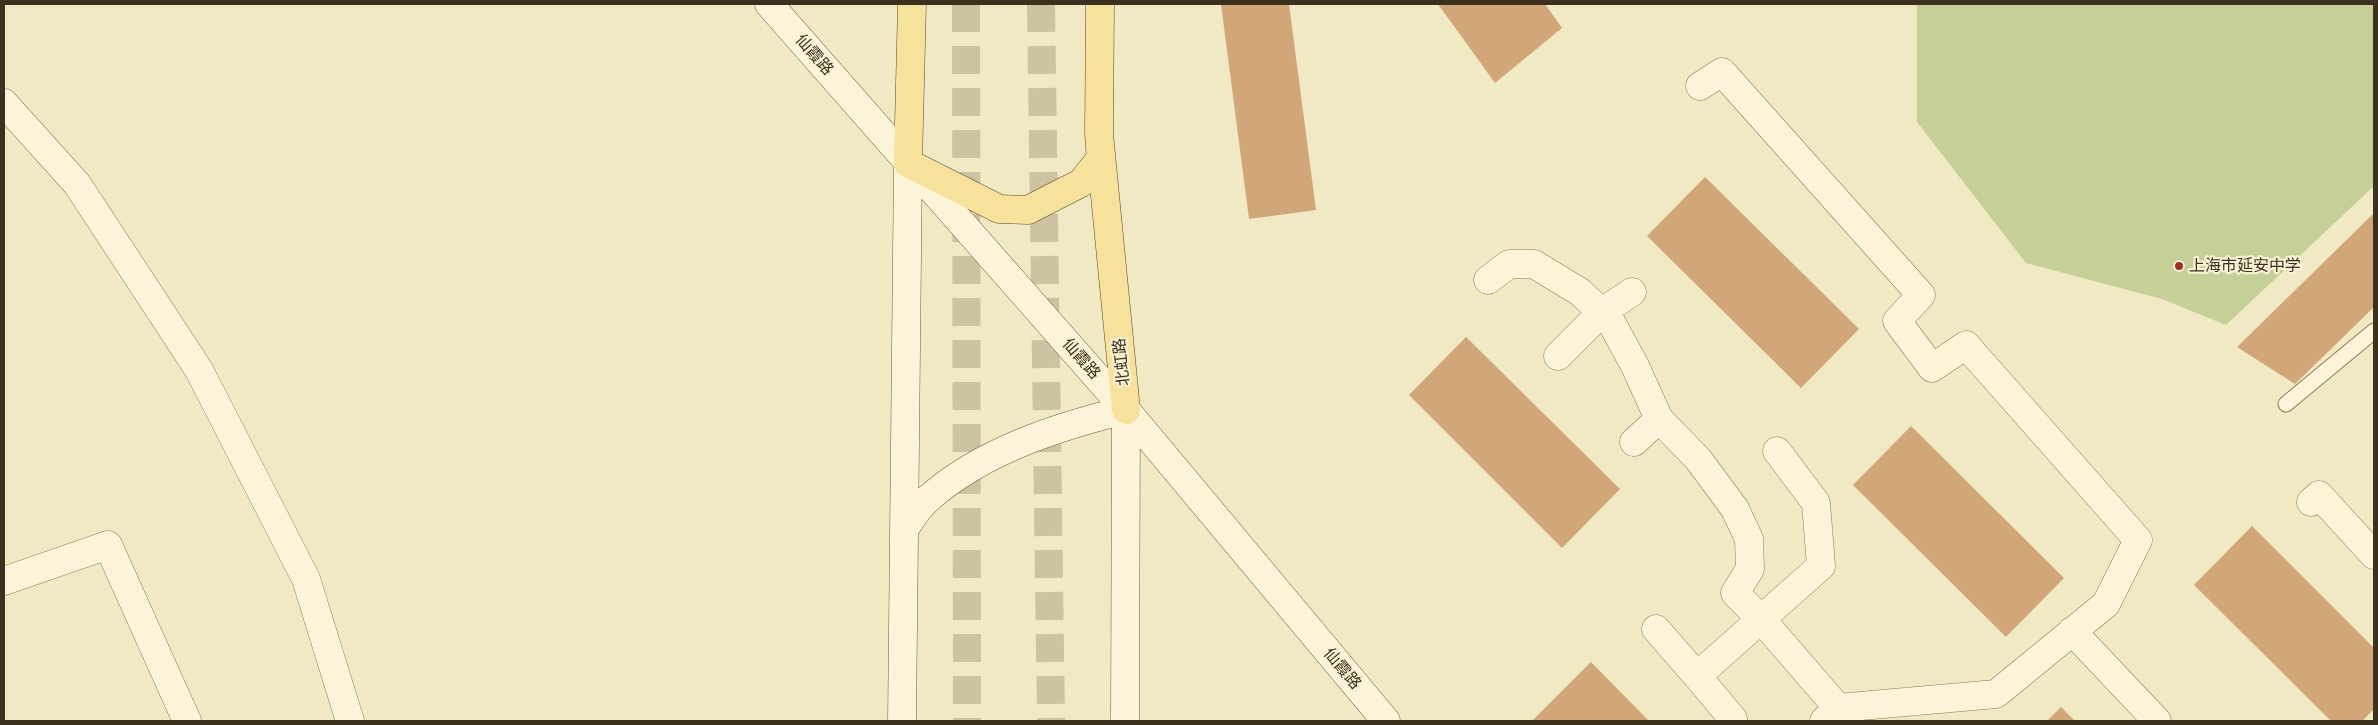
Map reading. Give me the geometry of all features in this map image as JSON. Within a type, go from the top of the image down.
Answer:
[{"type":"main road","points":[[912,4],[908,163],[999,209],[1028,210],[1081,183],[1101,158]]},
{"type":"main road","name":"北虹路","points":[[1100,4],[1099,134],[1126,410]]},
{"type":"street","name":"仙霞路","points":[[769,4],[1126,410],[1386,721]]},
{"type":"street","points":[[1488,280],[1509,264],[1534,264],[1580,292],[1610,320],[1635,366],[1659,419],[1698,459],[1735,509],[1749,539],[1750,568],[1735,593],[1762,619],[1831,714],[1996,694],[2106,604],[2138,540],[1966,345],[1932,368],[1898,322],[1921,295],[1722,72],[1700,86]]},
{"type":"street","points":[[4,103],[77,184],[199,370],[306,579],[350,721]]},
{"type":"street","points":[[902,721],[908,163]]},
{"type":"street","points":[[1558,356],[1602,312],[1632,292]]},
{"type":"street","points":[[905,528],[927,500],[953,478],[1016,445],[1078,421],[1126,410]]},
{"type":"street","name":"北虹路","points":[[1125,721],[1126,410]]},
{"type":"street","points":[[1634,442],[1659,419]]},
{"type":"street","points":[[1697,676],[1821,566],[1816,503],[1777,451]]},
{"type":"street","points":[[2311,502],[2318,495],[2372,549]]},
{"type":"street","points":[[4,581],[108,545],[187,721]]},
{"type":"street","points":[[1656,629],[1733,720]]},
{"type":"street","points":[[2072,631],[2157,721]]},
{"type":"lane","points":[[2286,404],[2374,330]]},
{"type":"green space","points":[[1917,4],[2374,4],[2374,186],[2226,325],[2162,299],[2026,263],[1917,122]]},
{"type":"building","points":[[1221,4],[1289,4],[1316,210],[1249,219]]},
{"type":"building","points":[[1438,4],[1545,4],[1562,28],[1495,83]]},
{"type":"building","points":[[1705,177],[1859,329],[1801,388],[1647,236]]},
{"type":"building","points":[[2374,213],[2374,307],[2295,384],[2237,347]]},
{"type":"building","points":[[1466,337],[1620,489],[1562,548],[1409,395]]},
{"type":"building","points":[[1911,426],[2064,578],[2006,637],[1853,485]]},
{"type":"building","points":[[2252,526],[2374,648],[2374,709],[2362,721],[2331,721],[2194,585]]},
{"type":"building","points":[[1591,662],[1649,721],[1532,721]]},
{"type":"building","points":[[2061,707],[2075,721],[2047,721]]},
{"type":"tunnel","points":[[966,4],[967,721]]},
{"type":"tunnel","points":[[1041,4],[1051,721]]},
{"type":"place","name":"上海市延安中学","points":[[2179,266]]}]
